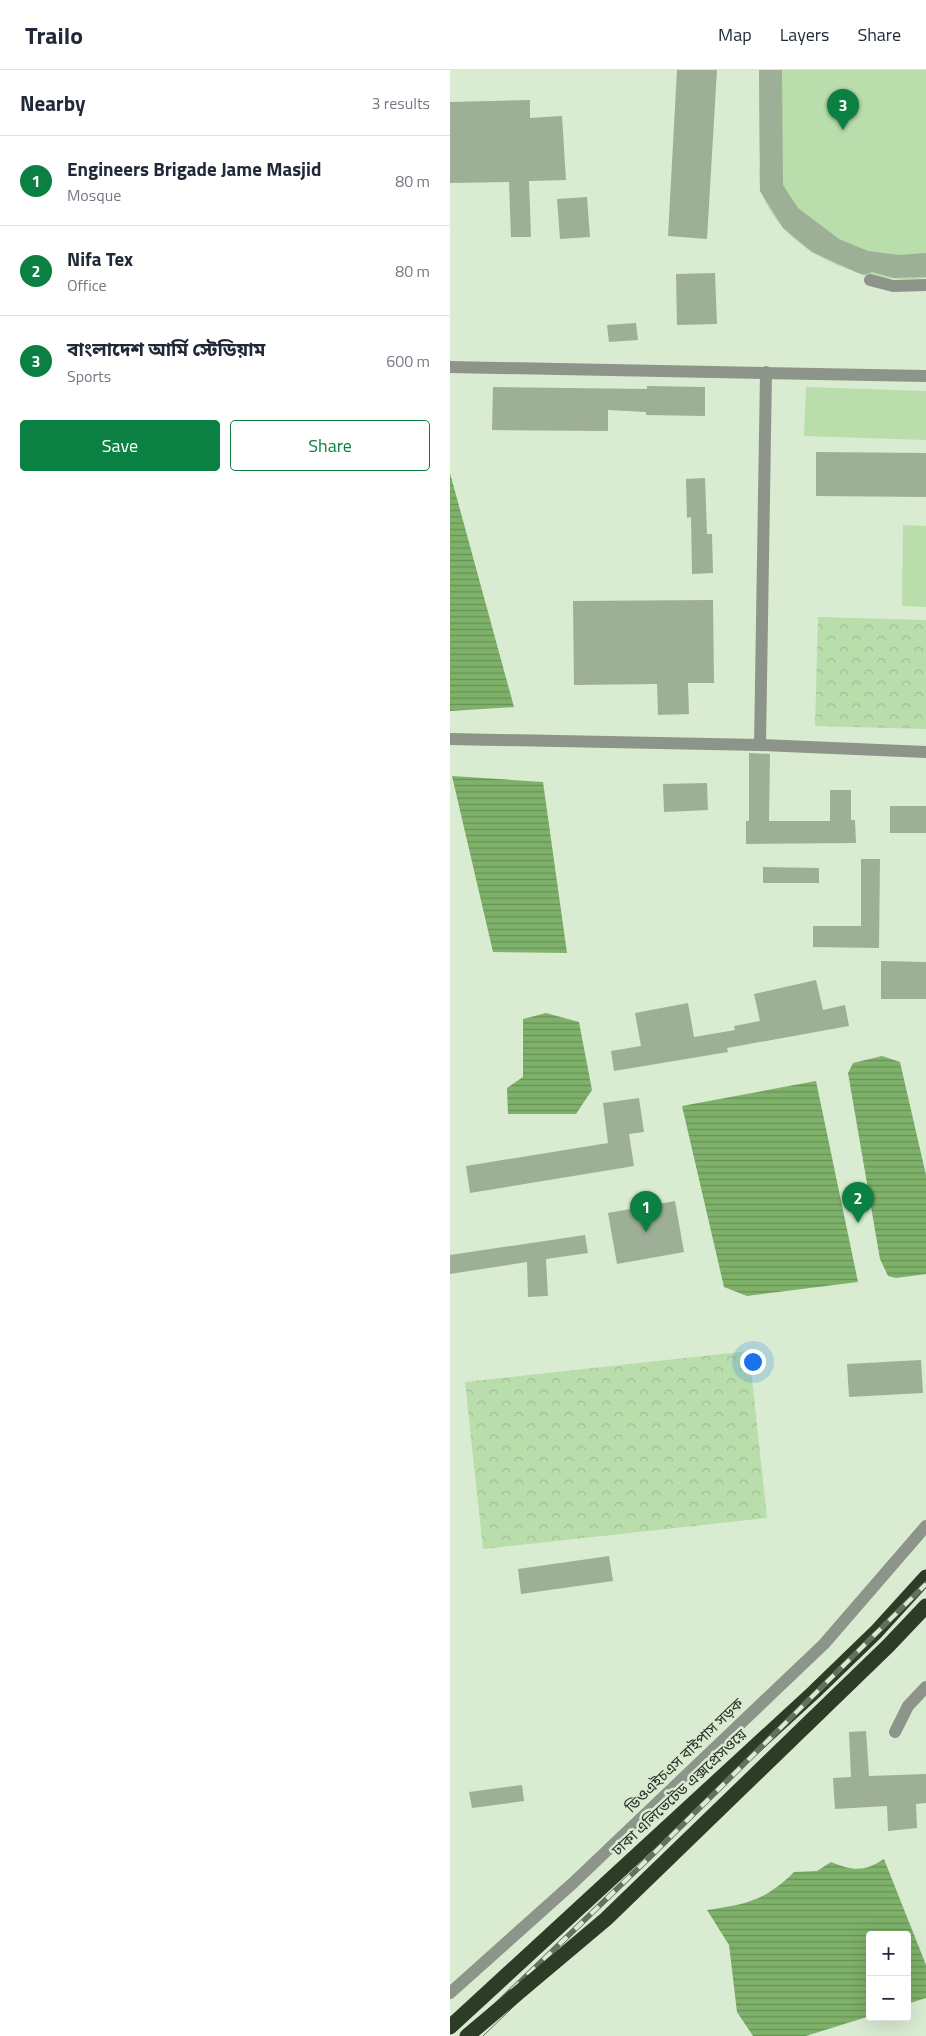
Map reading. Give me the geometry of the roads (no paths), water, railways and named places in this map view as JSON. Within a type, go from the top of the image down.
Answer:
[{"type":"highway","name":"ঢাকা এলিভেটেড এক্সপ্রেসওয়ে","points":[[450,2027],[814,1692],[876,1632],[926,1576]]},
{"type":"highway","points":[[467,2036],[606,1918],[888,1646],[926,1606]]},
{"type":"street","points":[[870,280],[893,286],[926,285]]},
{"type":"street","points":[[450,367],[926,376]]},
{"type":"street","points":[[760,744],[766,372]]},
{"type":"street","points":[[450,739],[760,744],[926,752]]},
{"type":"street","name":"ডিওএইচএস বাইপাস সড়ক","points":[[450,1993],[573,1883],[824,1644],[926,1526]]},
{"type":"street","points":[[895,1732],[908,1706],[926,1687]]},
{"type":"tram line","points":[[483,2036],[661,1865],[926,1599]]},
{"type":"railway","points":[[464,2036],[651,1856],[926,1584]]},
{"type":"place","name":"বাংলাদেশ আর্মি স্টেডিয়াম","points":[[843,130]]},
{"type":"place","name":"Nifa Tex","points":[[858,1223]]},
{"type":"place","name":"Engineers Brigade Jame Masjid","points":[[646,1232]]}]
